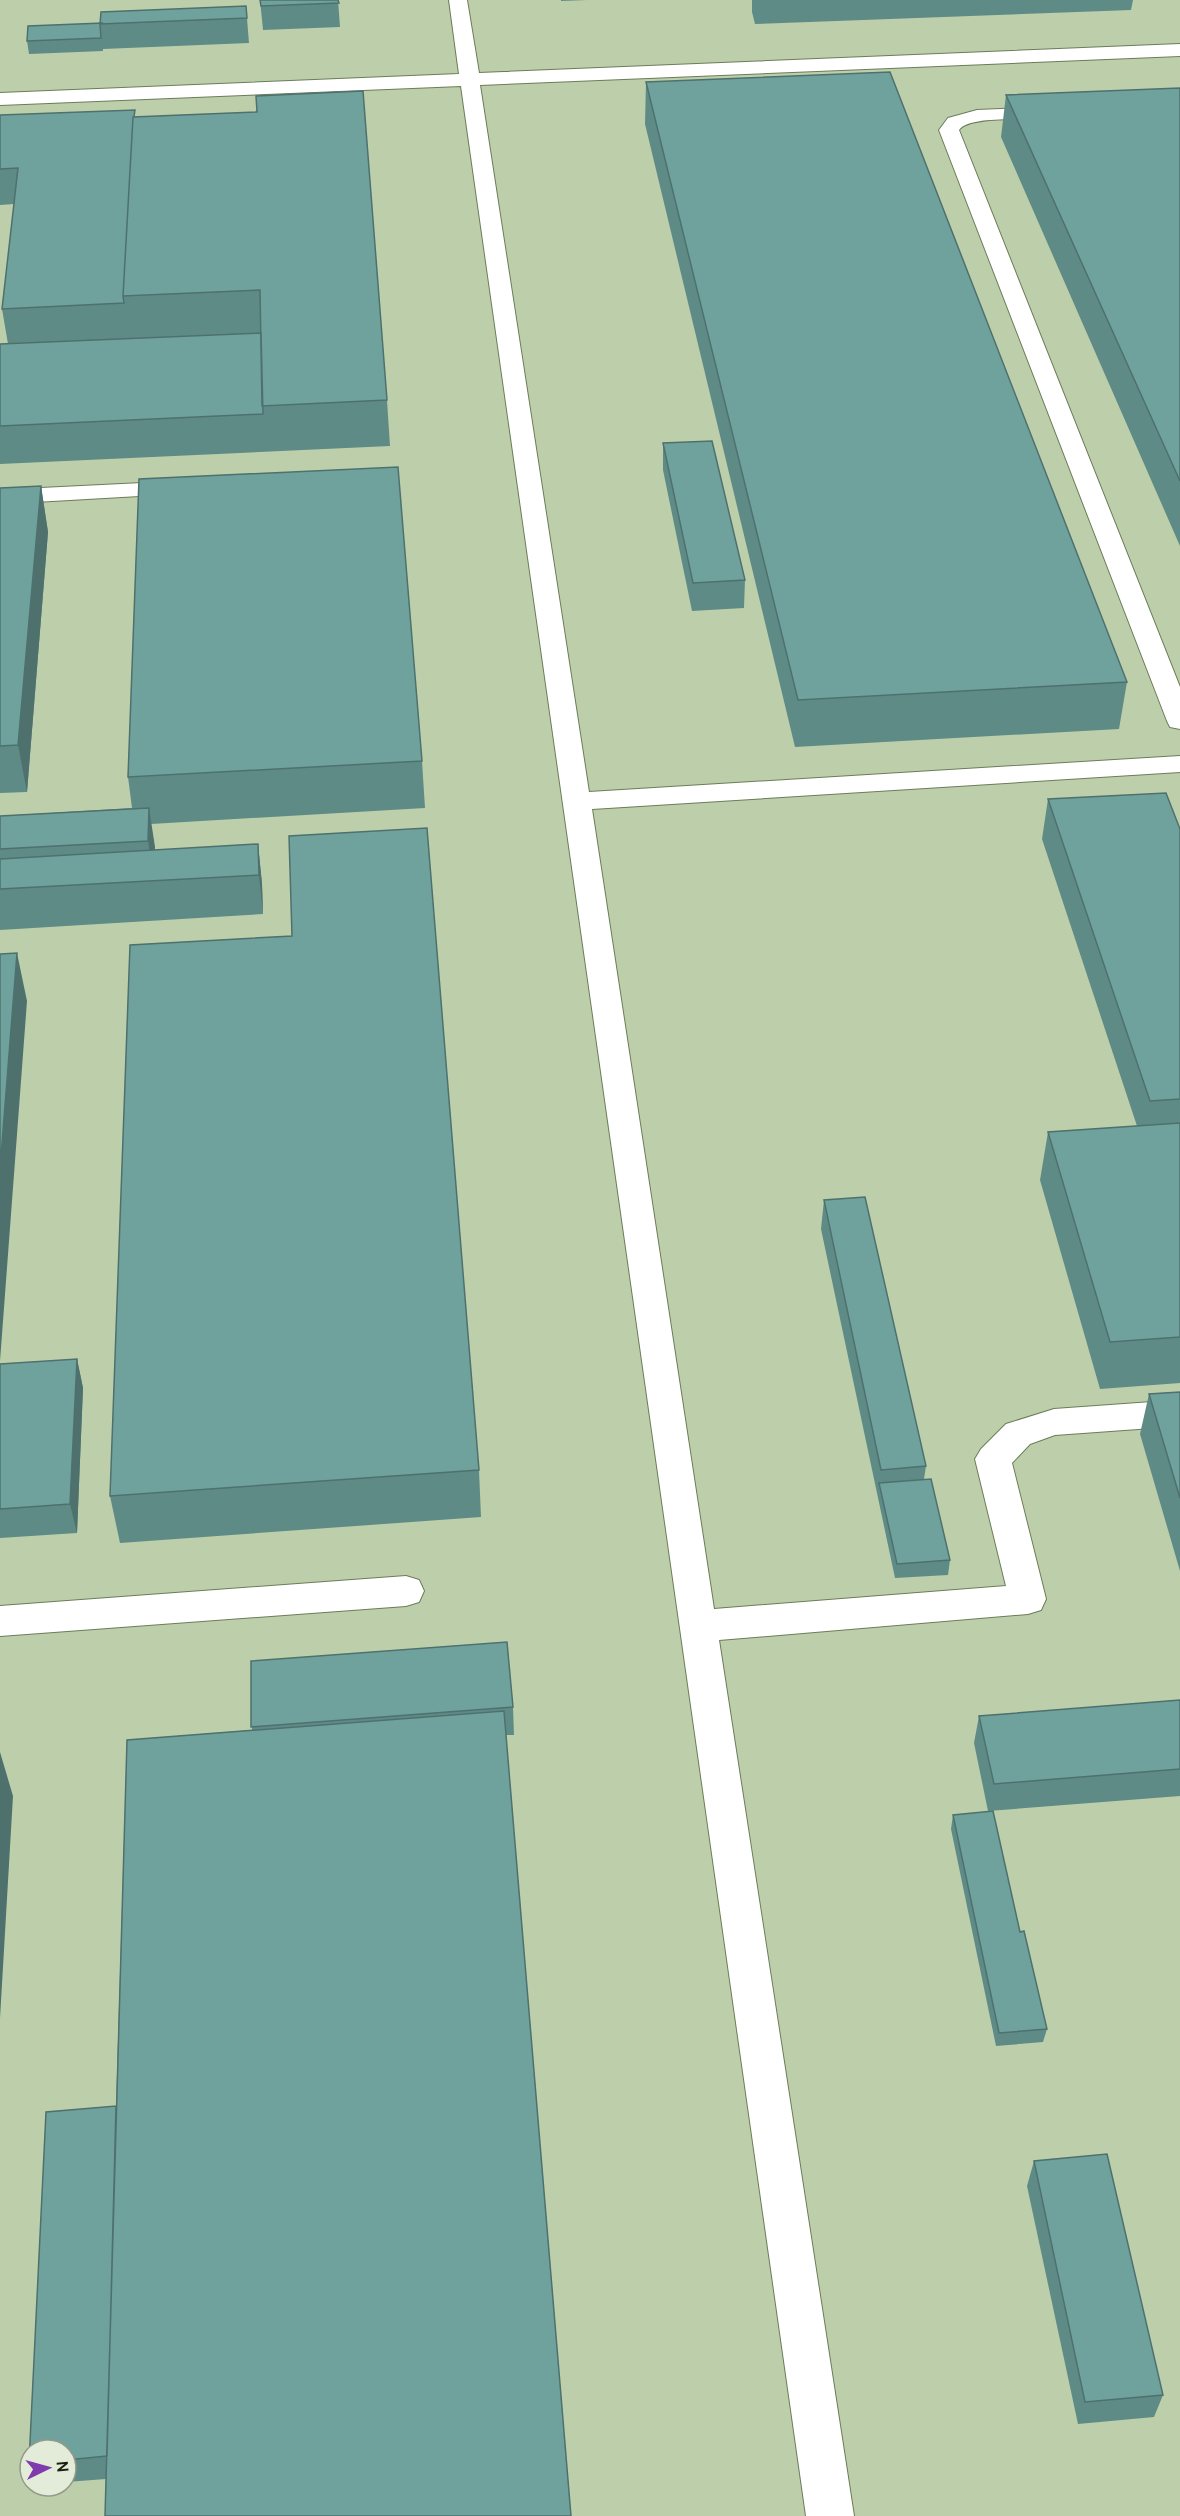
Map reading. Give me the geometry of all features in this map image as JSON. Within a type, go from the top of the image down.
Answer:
[{"type":"street","points":[[458,0],[830,2516]]},
{"type":"street","points":[[0,99],[1180,50]]},
{"type":"street","points":[[1072,112],[977,116],[955,122],[949,130],[1180,721]]},
{"type":"street","points":[[0,497],[203,487]]},
{"type":"street","points":[[576,801],[1180,764]]},
{"type":"street","points":[[698,1626],[1028,1599],[993,1459],[1018,1434],[1054,1422],[1180,1413]]},
{"type":"street","points":[[0,1621],[406,1591]]},
{"type":"building","points":[[260,0],[338,0],[339,3],[261,6]]},
{"type":"building","points":[[246,6],[247,18],[100,24],[101,12]]},
{"type":"building","points":[[103,23],[100,24],[101,38],[27,41],[28,26]]},
{"type":"building","points":[[890,72],[1127,682],[798,700],[646,82]]},
{"type":"building","points":[[1180,88],[1180,481],[1006,95]]},
{"type":"building","points":[[363,91],[387,400],[262,406],[260,290],[123,296],[133,117],[257,112],[256,96]]},
{"type":"building","points":[[135,110],[124,303],[2,309],[18,168],[0,169],[0,115]]},
{"type":"building","points":[[261,333],[263,414],[0,426],[0,344]]},
{"type":"building","points":[[712,441],[745,580],[693,583],[663,443]]},
{"type":"building","points":[[398,467],[422,761],[128,777],[139,479]]},
{"type":"building","points":[[41,486],[18,745],[0,746],[0,488]]},
{"type":"building","points":[[1166,793],[1180,829],[1180,1099],[1150,1101],[1048,799]]},
{"type":"building","points":[[149,808],[148,841],[0,849],[0,816]]},
{"type":"building","points":[[427,828],[479,1470],[110,1496],[130,945],[292,936],[289,836]]},
{"type":"building","points":[[258,844],[259,875],[0,889],[0,859]]},
{"type":"building","points":[[17,953],[0,1169],[0,954]]},
{"type":"building","points":[[1180,1123],[1180,1337],[1110,1342],[1048,1132]]},
{"type":"building","points":[[865,1197],[926,1466],[881,1470],[824,1200]]},
{"type":"building","points":[[77,1359],[70,1504],[0,1509],[0,1364]]},
{"type":"building","points":[[1180,1392],[1180,1498],[1149,1394]]},
{"type":"building","points":[[931,1479],[950,1560],[897,1564],[879,1483]]},
{"type":"building","points":[[507,1642],[513,1707],[251,1727],[251,1661]]},
{"type":"building","points":[[1180,1700],[1180,1769],[994,1784],[979,1716]]},
{"type":"building","points":[[504,1711],[571,2516],[105,2516],[127,1740]]},
{"type":"building","points":[[993,1811],[1020,1932],[1024,1931],[1047,2029],[999,2033],[953,1815]]},
{"type":"building","points":[[116,2106],[107,2456],[78,2459],[78,2438],[30,2438],[46,2112]]},
{"type":"building","points":[[1107,2154],[1163,2395],[1085,2402],[1034,2161]]}]
